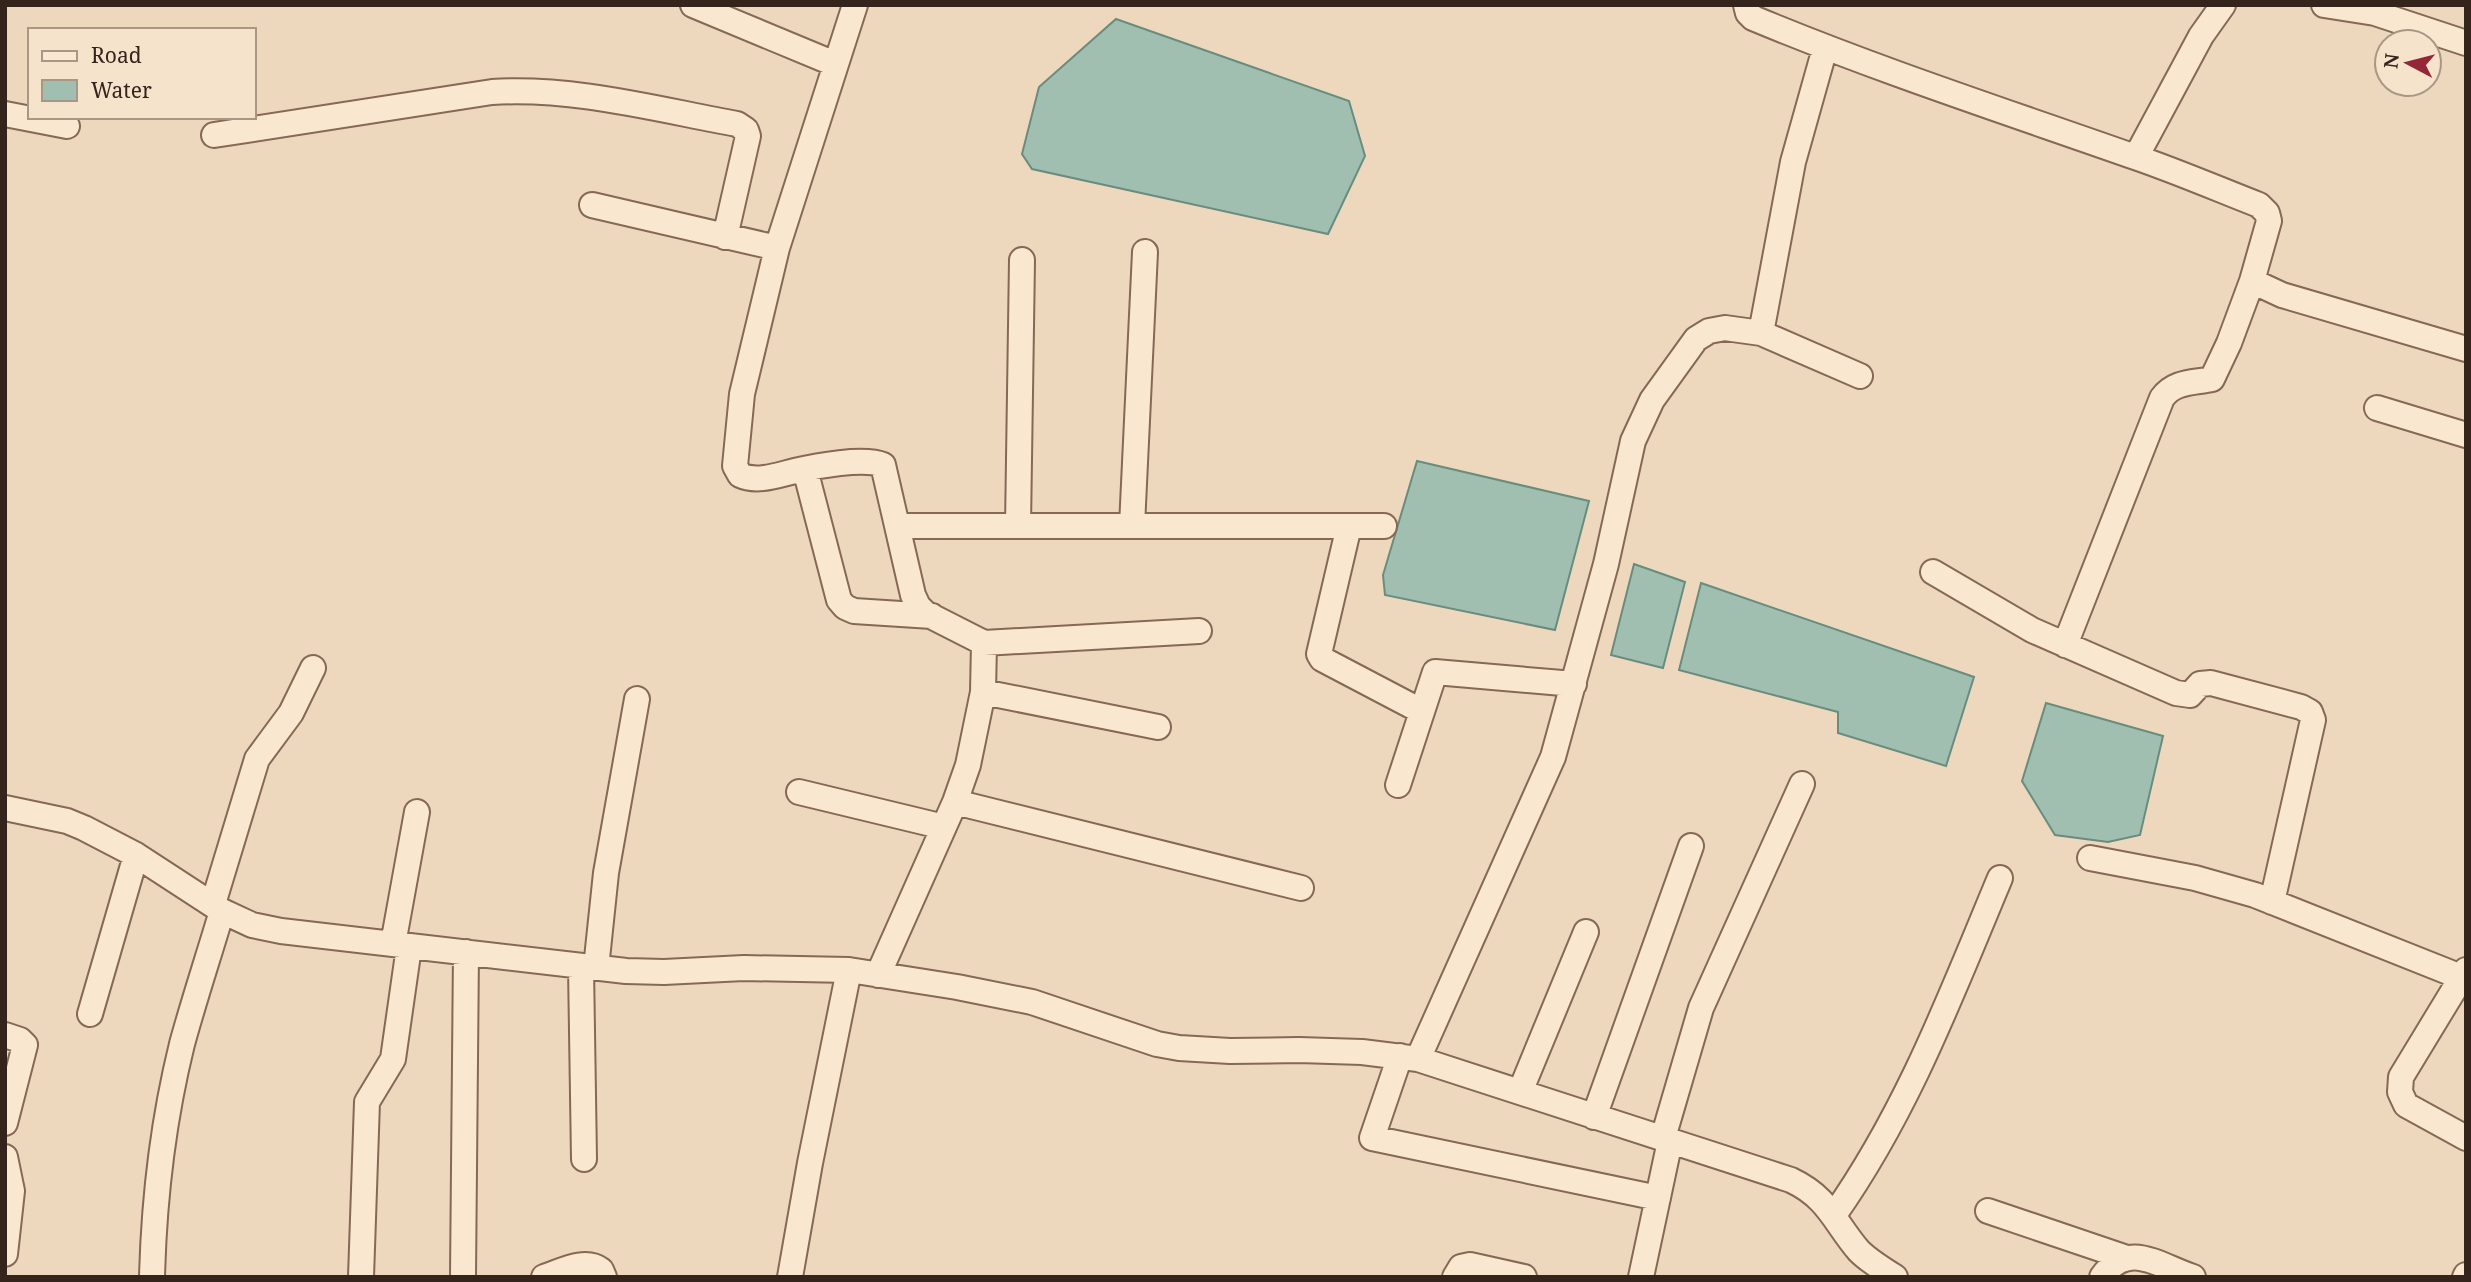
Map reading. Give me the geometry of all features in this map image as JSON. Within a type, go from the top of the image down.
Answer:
[{"type":"street","points":[[693,5],[835,64]]},
{"type":"street","points":[[855,5],[777,248],[742,394],[736,466],[740,475],[750,479],[805,469],[871,463],[883,465],[913,595],[918,606],[984,643],[1199,631]]},
{"type":"street","points":[[1746,5],[1753,18],[1825,48],[2014,117],[2136,157],[2259,205],[2267,213],[2269,221],[2252,281],[2229,343],[2212,379],[2177,384],[2168,389],[2162,398],[2065,645]]},
{"type":"street","points":[[2136,157],[2201,36],[2223,5]]},
{"type":"street","points":[[2324,5],[2377,9],[2466,43]]},
{"type":"street","points":[[1761,333],[1793,162],[1825,48]]},
{"type":"street","points":[[214,135],[492,92],[531,90],[597,97],[737,124],[746,130],[748,136],[725,236]]},
{"type":"street","points":[[5,114],[28,119]]},
{"type":"street","points":[[29,119],[68,127]]},
{"type":"street","points":[[592,205],[777,248]]},
{"type":"street","points":[[1132,526],[1146,252]]},
{"type":"street","points":[[1018,526],[1022,260]]},
{"type":"street","points":[[2252,281],[2281,295],[2466,349]]},
{"type":"street","points":[[1658,1198],[1372,1138],[1546,776],[1606,564],[1633,441],[1652,400],[1696,339],[1709,331],[1725,328],[1761,333],[1860,376]]},
{"type":"street","points":[[2377,408],[2466,435]]},
{"type":"street","points":[[805,469],[839,600],[845,607],[854,611],[932,616]]},
{"type":"street","points":[[898,526],[1384,526]]},
{"type":"street","points":[[1349,526],[1319,654],[1322,659],[1421,711]]},
{"type":"street","points":[[1933,572],[2032,630],[2176,694],[2190,695],[2205,682],[2301,707],[2310,712],[2313,720],[2273,902]]},
{"type":"street","points":[[878,975],[955,802],[974,742],[983,692],[984,643]]},
{"type":"street","points":[[152,1277],[157,1181],[167,1115],[182,1044],[257,759],[291,713],[313,668]]},
{"type":"street","points":[[1398,785],[1435,672],[1574,684]]},
{"type":"street","points":[[983,692],[1158,727]]},
{"type":"street","points":[[584,1159],[588,967],[637,699]]},
{"type":"street","points":[[1641,1277],[1667,1140],[1701,1008],[1802,783]]},
{"type":"street","points":[[799,792],[944,827]]},
{"type":"street","points":[[955,802],[1301,888]]},
{"type":"street","points":[[5,808],[67,821],[136,855],[218,908],[252,925],[281,931],[588,967],[664,972],[744,968],[849,971],[957,987],[1031,1002],[1157,1044],[1179,1048],[1230,1051],[1299,1050],[1409,1057],[1791,1180],[1808,1188],[1834,1215],[1859,1251],[1895,1277]]},
{"type":"street","points":[[361,1277],[367,1102],[393,1059],[401,946],[417,812]]},
{"type":"street","points":[[1594,1117],[1691,845]]},
{"type":"street","points":[[90,1014],[136,855]]},
{"type":"street","points":[[2090,858],[2194,878],[2273,902],[2464,974],[2401,1077],[2400,1092],[2406,1105],[2466,1138]]},
{"type":"street","points":[[1834,1215],[1867,1167],[1912,1085],[2000,878]]},
{"type":"street","points":[[1520,1092],[1586,933]]},
{"type":"street","points":[[463,1277],[466,951]]},
{"type":"street","points":[[790,1277],[849,971]]},
{"type":"street","points":[[5,1035],[20,1040],[24,1045],[5,1123]]},
{"type":"street","points":[[5,1157],[12,1191],[5,1254]]},
{"type":"street","points":[[1989,1211],[2124,1256],[2150,1260],[2193,1277]]},
{"type":"street","points":[[2102,1277],[2114,1262],[2124,1256]]},
{"type":"street","points":[[544,1277],[588,1265],[601,1270],[604,1277]]},
{"type":"street","points":[[1455,1277],[1461,1267],[1470,1265],[1524,1277]]},
{"type":"water","points":[[1116,19],[1349,101],[1365,156],[1328,234],[1032,169],[1022,154],[1039,87]]},
{"type":"water","points":[[1417,461],[1589,501],[1555,630],[1385,595],[1383,575]]},
{"type":"water","points":[[1634,564],[1685,582],[1663,668],[1611,655]]},
{"type":"water","points":[[1701,583],[1974,677],[1946,766],[1838,733],[1838,712],[1679,670]]},
{"type":"water","points":[[2046,703],[2163,736],[2140,835],[2108,842],[2055,835],[2022,781]]}]
